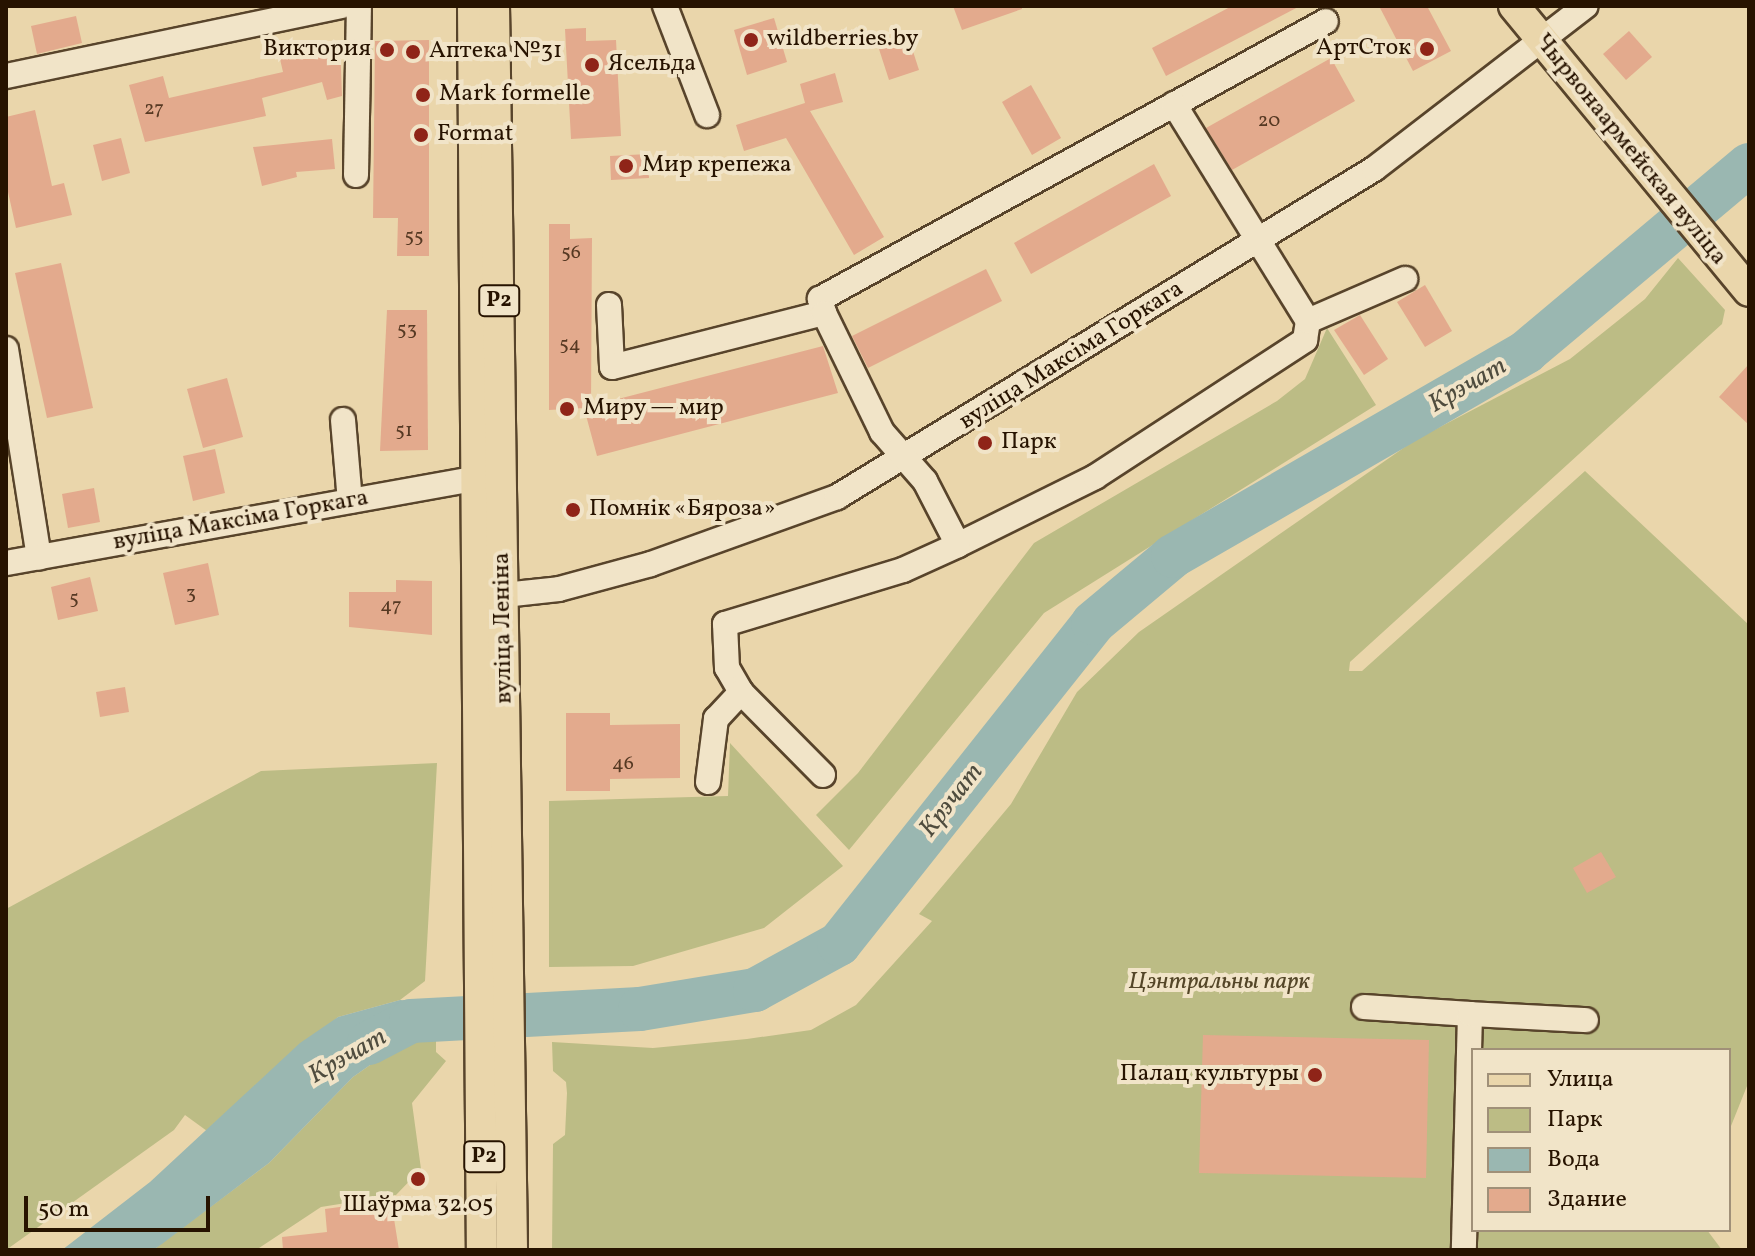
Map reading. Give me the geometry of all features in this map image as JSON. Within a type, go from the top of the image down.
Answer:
[{"type":"main road","name":"вуліца Леніна","points":[[473,6],[488,479],[496,1065],[512,1250]]},
{"type":"main road","name":"вуліца Леніна","points":[[488,479],[494,6]]},
{"type":"main road","name":"Чырвонаармейская вуліца","points":[[1514,6],[1665,195],[1749,291]]},
{"type":"main road","name":"вуліца Леніна","points":[[482,1250],[496,1065]]},
{"type":"street","points":[[6,76],[342,6]]},
{"type":"street","points":[[356,175],[359,6]]},
{"type":"street","points":[[665,6],[707,115]]},
{"type":"street","name":"вуліца Максіма Горкага","points":[[490,595],[559,589],[732,540],[837,497],[905,459],[1374,169],[1542,43],[1586,6]]},
{"type":"street","points":[[958,545],[925,481],[882,432],[820,299],[1326,21]]},
{"type":"street","points":[[823,775],[741,692],[727,668],[725,624],[903,570],[958,545],[1095,477],[1305,340],[1308,321],[1255,243],[1174,104]]},
{"type":"street","points":[[1308,321],[1405,279]]},
{"type":"street","points":[[609,305],[612,367],[824,313]]},
{"type":"street","points":[[6,349],[39,557]]},
{"type":"street","points":[[343,420],[350,501]]},
{"type":"street","name":"вуліца Максіма Горкага","points":[[6,563],[488,479]]},
{"type":"street","points":[[708,782],[716,719],[741,692]]},
{"type":"street","points":[[1364,1007],[1586,1020]]},
{"type":"street","points":[[1464,1250],[1470,1014]]},
{"type":"green space","name":"Цэнтральны парк","points":[[1678,258],[1725,310],[1722,324],[1350,662],[1349,671],[1362,671],[1585,471],[1749,625],[1749,1081],[1731,1126],[1731,1048],[1471,1048],[1471,1232],[1708,1232],[1722,1250],[552,1250],[553,1144],[565,1135],[567,1093],[566,1082],[553,1071],[552,1042],[653,1048],[747,1039],[811,1030],[856,1005],[932,921],[919,914],[1011,804],[1077,692],[1139,632],[1415,440],[1570,359],[1645,299]]},
{"type":"green space","points":[[1327,328],[1376,405],[1044,613],[849,850],[816,815],[858,773],[1034,543],[1277,401],[1305,379]]},
{"type":"green space","points":[[730,743],[843,866],[764,928],[633,966],[549,967],[549,801],[728,796]]},
{"type":"green space","points":[[437,763],[425,981],[400,1000],[338,1017],[207,1131],[185,1115],[174,1130],[6,1250],[6,909],[261,771]]},
{"type":"green space","points":[[436,1028],[436,1052],[446,1061],[412,1103],[421,1169],[396,1195],[321,1207],[256,1250],[153,1250],[269,1163],[353,1077],[420,1030]]},
{"type":"water","points":[[400,1000],[413,1001],[423,1013],[420,1030],[353,1077],[269,1163],[162,1244],[153,1250],[62,1250],[150,1182],[300,1043],[338,1017]]},
{"type":"building","points":[[953,6],[1022,6],[1022,9],[962,30]]},
{"type":"building","points":[[1232,6],[1300,6],[1166,76],[1152,48]]},
{"type":"building","points":[[1379,6],[1427,6],[1451,51],[1413,71]]},
{"type":"building","points":[[76,16],[82,43],[37,54],[31,26]]},
{"type":"building","points":[[774,18],[787,62],[747,75],[734,30]]},
{"type":"building","name":"Ясельда","points":[[586,28],[586,41],[616,40],[621,136],[571,139],[565,29]]},
{"type":"building","points":[[1629,31],[1652,57],[1626,80],[1603,54]]},
{"type":"building","points":[[908,36],[919,70],[889,80],[878,46]]},
{"type":"building","points":[[429,40],[429,256],[397,256],[398,218],[373,218],[375,41]]},
{"type":"building","points":[[340,43],[342,96],[327,100],[322,82],[262,98],[266,116],[145,142],[129,85],[163,76],[169,98],[283,72],[280,59]]},
{"type":"building","points":[[1331,58],[1355,101],[1232,170],[1206,128]]},
{"type":"building","points":[[835,73],[843,102],[810,111],[884,237],[854,255],[786,138],[744,151],[736,125],[805,103],[800,84]]},
{"type":"building","points":[[1031,85],[1061,138],[1032,155],[1002,102]]},
{"type":"building","points":[[35,110],[52,186],[64,183],[72,215],[16,228],[6,183],[6,117]]},
{"type":"building","points":[[121,138],[130,173],[102,181],[93,145]]},
{"type":"building","points":[[332,139],[335,169],[296,172],[297,177],[262,186],[253,147]]},
{"type":"building","points":[[648,154],[649,178],[611,180],[610,156]]},
{"type":"building","points":[[1154,164],[1171,196],[1031,274],[1014,243]]},
{"type":"building","points":[[549,224],[570,224],[570,239],[592,238],[591,406],[823,346],[838,393],[597,456],[584,408],[549,410]]},
{"type":"building","points":[[61,263],[93,408],[47,418],[15,273]]},
{"type":"building","points":[[986,269],[1002,301],[868,368],[852,336]]},
{"type":"building","points":[[1425,285],[1452,331],[1425,347],[1397,302]]},
{"type":"building","points":[[387,310],[427,310],[428,450],[380,451]]},
{"type":"building","points":[[1360,315],[1388,359],[1364,375],[1334,330]]},
{"type":"building","points":[[1749,364],[1749,425],[1719,397]]},
{"type":"building","points":[[227,378],[243,437],[203,448],[187,389]]},
{"type":"building","points":[[215,449],[225,493],[193,501],[183,456]]},
{"type":"building","points":[[94,488],[100,522],[68,528],[62,494]]},
{"type":"building","points":[[208,563],[219,615],[175,625],[163,573]]},
{"type":"building","points":[[90,577],[98,611],[58,620],[51,587]]},
{"type":"building","points":[[396,580],[432,581],[432,635],[349,627],[349,592],[396,592]]},
{"type":"building","points":[[125,687],[129,712],[100,717],[96,692]]},
{"type":"building","points":[[566,713],[610,713],[610,725],[680,724],[680,778],[610,779],[610,791],[566,791]]},
{"type":"building","points":[[1601,852],[1616,877],[1587,893],[1573,868]]},
{"type":"building","name":"Палац культуры","points":[[1203,1035],[1429,1040],[1426,1178],[1199,1173]]},
{"type":"building","points":[[391,1200],[399,1250],[283,1250],[282,1237],[327,1232],[325,1209]]},
{"type":"waterway","name":"Крэчат","points":[[369,1043],[411,1021],[640,1009],[755,990],[839,944],[1093,623],[1173,556],[1526,352],[1749,165]]},
{"type":"place","name":"wildberries.by","points":[[751,40]]},
{"type":"place","name":"АртСток","points":[[1427,49]]},
{"type":"place","name":"Виктория","points":[[387,50]]},
{"type":"place","name":"Аптека №31","points":[[413,52]]},
{"type":"place","name":"Ясельда","points":[[592,65]]},
{"type":"place","name":"Mark formelle","points":[[423,95]]},
{"type":"place","name":"Format","points":[[421,135]]},
{"type":"place","name":"Мир крепежа","points":[[626,166]]},
{"type":"place","name":"Миру — мир","points":[[567,409]]},
{"type":"place","name":"Парк","points":[[985,443]]},
{"type":"place","name":"Помнік «Бяроза»","points":[[573,510]]},
{"type":"place","name":"Палац культуры","points":[[1315,1075]]},
{"type":"place","name":"Шаўрма 32.05","points":[[418,1179]]}]
